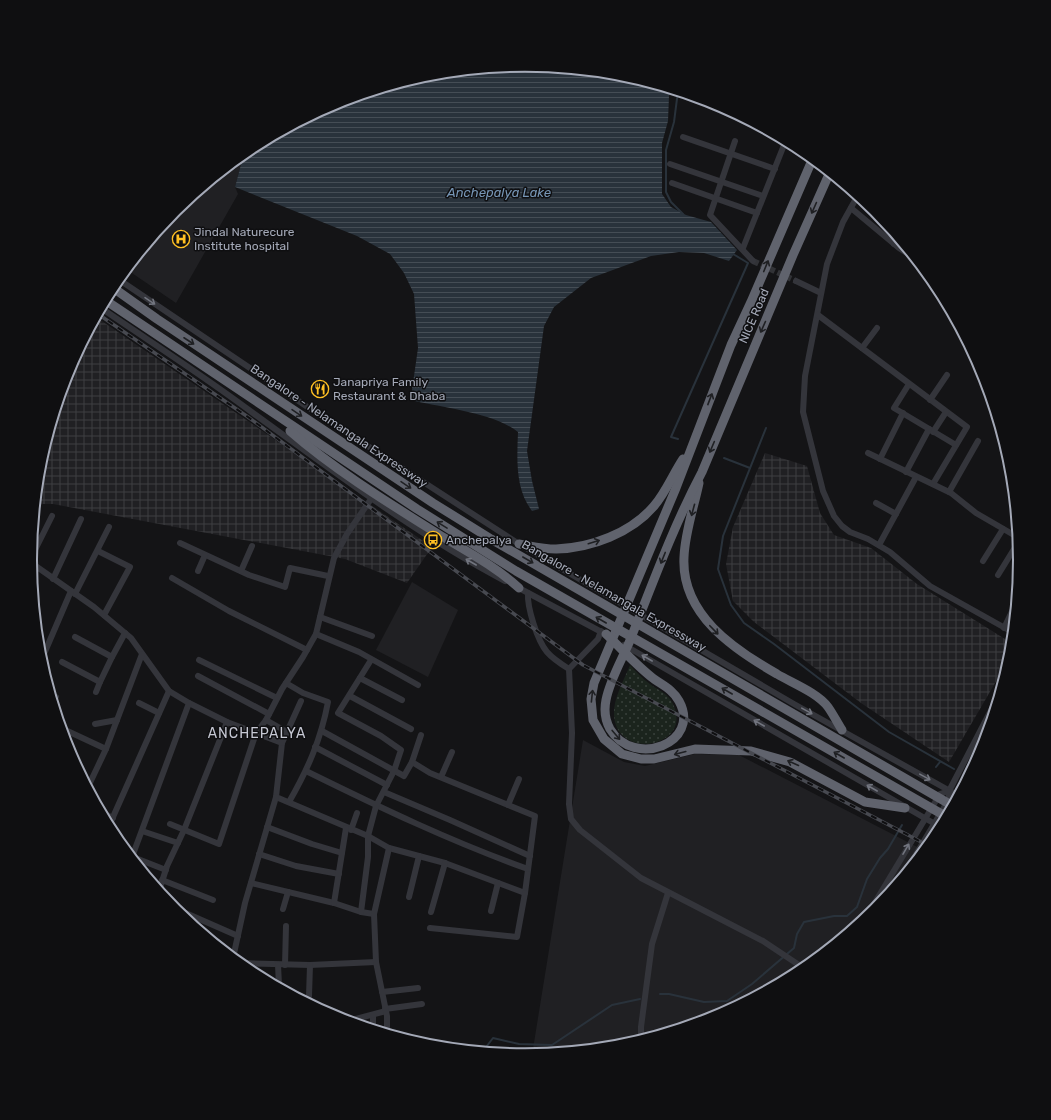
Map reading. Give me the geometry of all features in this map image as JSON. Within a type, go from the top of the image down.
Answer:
[{"type":"highway","name":"NICE Road","points":[[691,448],[731,345],[811,163]]},
{"type":"highway","name":"NICE Road","points":[[702,472],[793,255],[828,176]]},
{"type":"highway","name":"Bangalore - Nelamangala Expressway","points":[[118,291],[157,319],[433,503],[484,535],[949,804]]},
{"type":"highway","points":[[110,303],[417,509],[516,571],[943,814]]},
{"type":"highway","points":[[263,407],[311,449],[437,533],[504,574],[519,588]]},
{"type":"highway","points":[[519,544],[542,548],[570,547],[603,539],[628,528],[654,506],[691,448]]},
{"type":"highway","points":[[691,448],[676,488],[594,683],[591,708],[597,730],[613,748],[622,754],[642,759],[654,758],[695,749],[752,750],[795,764],[865,802],[906,808]]},
{"type":"highway","points":[[603,633],[654,679],[670,690],[680,703],[683,719],[677,735],[661,747],[642,749],[626,745],[618,740],[608,725],[605,709],[606,701],[622,660],[644,604],[689,496],[702,472]]},
{"type":"highway","points":[[702,472],[688,527],[684,558],[686,580],[697,607],[713,629],[736,649],[824,702],[842,730]]},
{"type":"street","points":[[683,137],[775,169]]},
{"type":"street","points":[[735,141],[710,215],[743,248],[753,261]]},
{"type":"street","points":[[743,248],[784,146]]},
{"type":"street","points":[[670,164],[764,196]]},
{"type":"street","points":[[672,183],[757,213]]},
{"type":"street","points":[[855,200],[843,222],[827,264],[805,376],[803,412],[823,491],[834,516],[842,526],[850,532],[890,552],[930,586],[1009,630]]},
{"type":"street","points":[[851,208],[894,244],[900,246]]},
{"type":"street","points":[[796,281],[821,293]]},
{"type":"street","points":[[124,283],[306,406],[519,544],[954,794]]},
{"type":"street","points":[[105,311],[254,413],[291,442],[433,540],[603,633],[934,824]]},
{"type":"street","points":[[818,315],[967,427],[933,484]]},
{"type":"street","points":[[862,348],[877,328]]},
{"type":"street","points":[[930,400],[947,375]]},
{"type":"street","points":[[909,384],[894,408],[956,445]]},
{"type":"street","points":[[906,472],[931,430],[946,412]]},
{"type":"street","points":[[880,459],[903,413]]},
{"type":"street","points":[[949,492],[978,441]]},
{"type":"street","points":[[868,453],[949,492],[976,513],[1013,535]]},
{"type":"street","points":[[878,545],[916,477]]},
{"type":"street","points":[[170,824],[219,844],[256,733],[268,717],[277,698],[316,634],[328,576],[337,551],[372,499]]},
{"type":"street","points":[[876,503],[896,514]]},
{"type":"street","points":[[37,546],[52,516]]},
{"type":"street","points":[[53,579],[81,519]]},
{"type":"street","points":[[45,652],[73,593],[98,551],[109,527]]},
{"type":"street","points":[[983,562],[1003,529]]},
{"type":"street","points":[[180,542],[241,571],[285,587],[290,568],[328,576]]},
{"type":"street","points":[[241,571],[252,546]]},
{"type":"street","points":[[998,575],[1014,546]]},
{"type":"street","points":[[98,551],[130,567],[104,615]]},
{"type":"street","points":[[198,571],[205,555]]},
{"type":"street","points":[[37,567],[104,615],[132,638],[169,691],[227,722],[282,743]]},
{"type":"street","points":[[172,578],[229,612],[307,650]]},
{"type":"street","points":[[528,593],[527,604],[541,643],[546,652],[569,669]]},
{"type":"street","points":[[1004,628],[1011,614]]},
{"type":"street","points":[[320,617],[372,636]]},
{"type":"street","points":[[96,692],[125,633]]},
{"type":"street","points":[[603,633],[569,669],[572,733],[569,804],[571,819],[580,830],[641,878],[763,941],[798,965]]},
{"type":"street","points":[[316,634],[359,652],[371,660],[418,684]]},
{"type":"street","points":[[75,637],[112,657]]},
{"type":"street","points":[[90,782],[106,749],[142,654]]},
{"type":"street","points":[[199,660],[277,698]]},
{"type":"street","points":[[361,912],[368,857],[368,836],[376,806],[394,771],[401,750],[381,736],[338,713],[350,696],[371,660]]},
{"type":"street","points":[[62,662],[100,682]]},
{"type":"street","points":[[198,676],[268,717],[287,732]]},
{"type":"street","points":[[360,678],[402,700]]},
{"type":"street","points":[[286,683],[303,693],[328,702],[322,731],[306,771],[289,802]]},
{"type":"street","points":[[110,817],[113,818],[169,691]]},
{"type":"street","points":[[350,696],[411,729]]},
{"type":"street","points":[[234,952],[251,883],[276,797],[282,743],[300,701]]},
{"type":"street","points":[[136,854],[142,831],[189,703]]},
{"type":"street","points":[[139,704],[159,713]]},
{"type":"street","points":[[920,847],[949,799],[949,791],[989,715]]},
{"type":"street","points":[[95,724],[117,720]]},
{"type":"street","points":[[161,885],[227,722]]},
{"type":"street","points":[[68,731],[106,749]]},
{"type":"street","points":[[322,731],[404,776],[412,762],[420,735]]},
{"type":"street","points":[[315,747],[387,785]]},
{"type":"street","points":[[441,777],[452,752]]},
{"type":"street","points":[[412,762],[441,777],[535,816],[525,893],[517,937],[430,928]]},
{"type":"street","points":[[306,771],[376,806],[474,850],[528,869]]},
{"type":"street","points":[[508,805],[519,780]]},
{"type":"street","points":[[877,899],[924,818],[940,794],[949,791]]},
{"type":"street","points":[[384,792],[530,856]]},
{"type":"street","points":[[276,797],[368,836],[389,848],[445,863],[525,893]]},
{"type":"street","points":[[334,903],[342,854],[349,829],[357,814]]},
{"type":"street","points":[[268,827],[342,854]]},
{"type":"street","points":[[142,831],[178,843]]},
{"type":"street","points":[[387,1028],[386,1010],[376,962],[374,914],[389,848]]},
{"type":"street","points":[[259,854],[296,866],[339,874]]},
{"type":"street","points":[[409,897],[419,856]]},
{"type":"street","points":[[141,860],[166,870]]},
{"type":"street","points":[[431,912],[445,863]]},
{"type":"street","points":[[162,880],[213,900]]},
{"type":"street","points":[[251,883],[334,903],[361,912],[374,914]]},
{"type":"street","points":[[491,911],[498,883]]},
{"type":"street","points":[[283,909],[288,892]]},
{"type":"street","points":[[642,1034],[641,1028],[652,944],[668,893]]},
{"type":"street","points":[[192,916],[238,936]]},
{"type":"street","points":[[279,982],[286,926]]},
{"type":"street","points":[[250,964],[310,965],[376,962]]},
{"type":"street","points":[[309,996],[310,965]]},
{"type":"street","points":[[382,992],[418,988]]},
{"type":"street","points":[[358,1019],[386,1010],[422,1004]]},
{"type":"street","points":[[372,1015],[373,1024]]},
{"type":"shaded area","name":"Jindal Naturecure Institute hospital","points":[[241,163],[235,187],[238,194],[176,303],[131,272],[158,238],[180,215],[203,193]]},
{"type":"shaded area","points":[[100,320],[432,547],[407,583],[345,559],[53,504],[40,504],[46,465],[63,403],[74,373]]},
{"type":"shaded area","points":[[765,453],[807,466],[820,513],[834,535],[871,548],[917,584],[1007,640],[1000,675],[949,762],[861,703],[754,622],[733,601],[726,564],[733,527]]},
{"type":"shaded area","points":[[412,582],[458,610],[428,677],[376,650]]},
{"type":"shaded area","points":[[630,665],[645,680],[666,695],[673,704],[677,719],[673,731],[664,739],[652,743],[639,743],[627,739],[618,730],[614,715],[615,703]]},
{"type":"shaded area","points":[[583,740],[624,762],[645,766],[695,754],[739,755],[919,848],[893,882],[848,927],[823,948],[797,966],[742,998],[683,1023],[652,1032],[589,1044],[533,1048]]},
{"type":"water","name":"Anchepalya Lake","points":[[526,72],[589,76],[621,81],[670,93],[668,121],[662,143],[662,194],[671,207],[686,215],[711,222],[737,250],[729,261],[704,253],[679,252],[651,256],[591,278],[554,307],[544,326],[527,451],[539,509],[532,511],[522,493],[518,473],[518,432],[496,420],[469,412],[415,401],[411,397],[418,348],[414,294],[404,273],[390,254],[357,236],[235,187],[241,163],[254,154],[309,122],[368,97],[430,81],[462,76]]},
{"type":"waterway","points":[[677,95],[674,122],[666,150],[666,192],[671,202],[683,214]]},
{"type":"waterway","points":[[678,439],[671,437],[748,263],[733,254]]},
{"type":"waterway","points":[[766,428],[723,536],[718,569],[731,605],[744,623],[774,644],[889,732],[954,769]]},
{"type":"waterway","points":[[724,458],[750,468]]},
{"type":"waterway","points":[[936,767],[940,762]]},
{"type":"waterway","points":[[660,994],[669,994],[704,1002],[727,1001],[752,984],[794,948],[797,934],[804,922],[834,916],[847,916],[857,907],[867,879],[880,858],[888,849],[902,825]]},
{"type":"waterway","points":[[487,1046],[493,1038],[519,1044],[552,1045],[612,1005],[640,999]]},
{"type":"tunnel","points":[[753,261],[796,281]]},
{"type":"railway","points":[[102,317],[248,417],[583,665],[923,843]]},
{"type":"place","name":"Jindal Naturecure Institute hospital","points":[[181,239]]},
{"type":"place","name":"Janapriya Family Restaurant & Dhaba","points":[[320,389]]},
{"type":"place","name":"Anchepalya","points":[[433,540]]},
{"type":"district","name":"ANCHEPALYA","points":[[257,733]]}]
